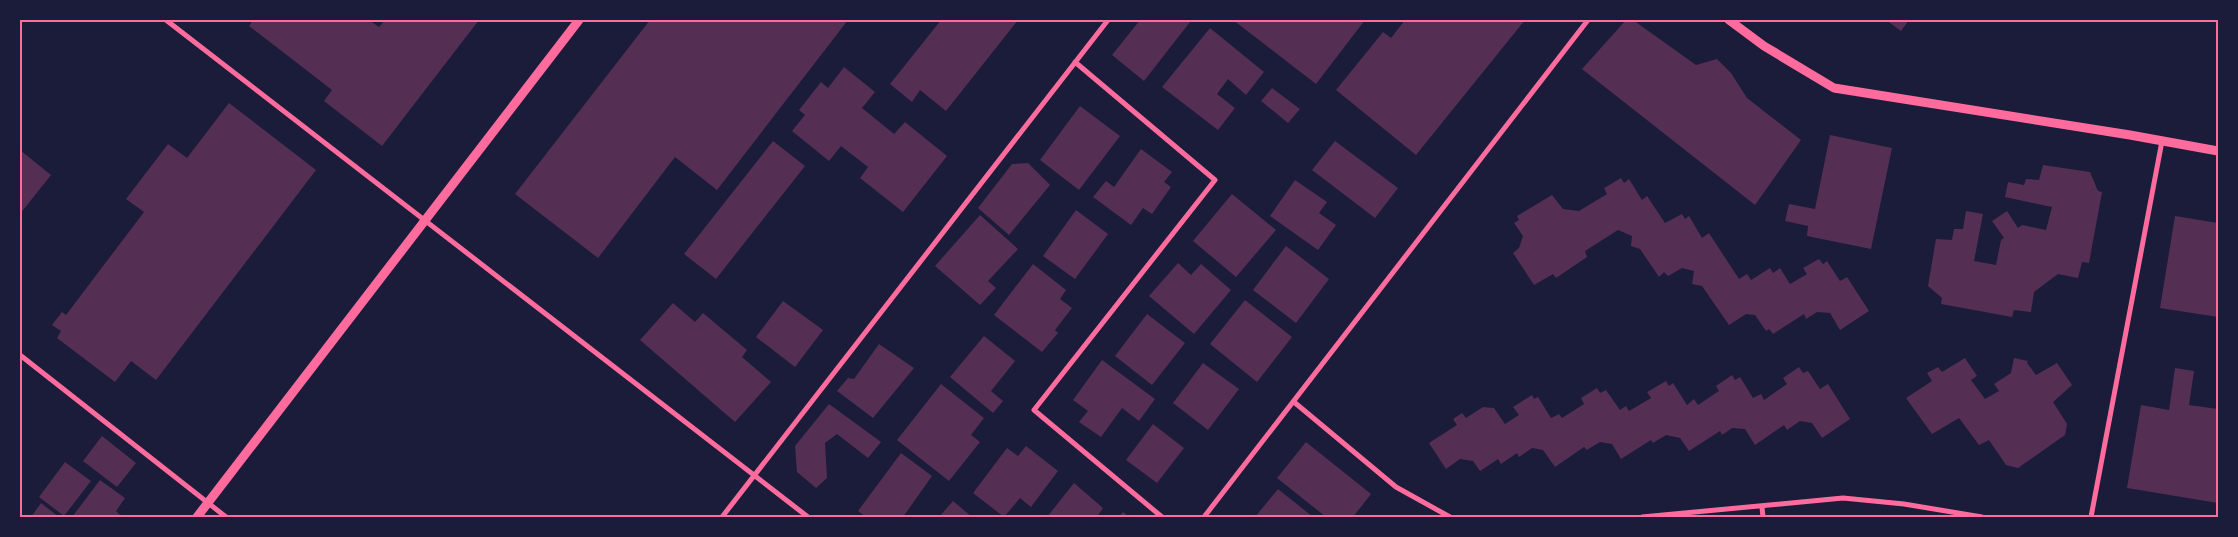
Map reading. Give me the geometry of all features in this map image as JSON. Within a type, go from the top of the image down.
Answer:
[{"type":"street","points":[[166,20],[808,517]]},
{"type":"street","points":[[197,517],[423,220],[579,20]]},
{"type":"street","points":[[722,517],[1108,20]]},
{"type":"street","points":[[1204,517],[1588,20]]},
{"type":"street","points":[[1729,20],[1764,46],[1834,88],[2218,151]]},
{"type":"street","points":[[1075,62],[1215,180],[1034,410],[1162,517]]},
{"type":"street","points":[[2091,517],[2162,141]]},
{"type":"street","points":[[20,355],[226,517]]},
{"type":"street","points":[[1294,402],[1396,487],[1450,517]]},
{"type":"street","points":[[1642,517],[1842,498],[1904,504],[1982,517]]},
{"type":"street","points":[[1762,507],[1763,517]]},
{"type":"building","points":[[253,20],[369,20],[379,27],[385,20],[479,20],[382,146],[324,101],[332,90],[249,26]]},
{"type":"building","points":[[650,20],[848,20],[717,190],[675,157],[598,258],[515,194]]},
{"type":"building","points":[[941,20],[1018,20],[946,111],[920,90],[912,102],[890,84]]},
{"type":"building","points":[[1140,20],[1190,22],[1144,81],[1112,55]]},
{"type":"building","points":[[1233,20],[1365,20],[1316,84]]},
{"type":"building","points":[[1405,20],[1525,20],[1416,155],[1336,90],[1383,32],[1391,38]]},
{"type":"building","points":[[1626,20],[1633,20],[1696,65],[1717,59],[1731,73],[1747,98],[1801,140],[1755,205],[1582,69]]},
{"type":"building","points":[[1886,20],[1909,20],[1901,31]]},
{"type":"building","points":[[1210,28],[1264,72],[1246,95],[1228,79],[1217,94],[1235,108],[1218,130],[1162,87]]},
{"type":"building","points":[[844,67],[875,92],[862,108],[894,134],[905,122],[947,156],[903,212],[860,178],[868,167],[841,146],[829,161],[792,131],[805,115],[799,110],[821,82],[828,88]]},
{"type":"building","points":[[1272,88],[1300,109],[1288,123],[1261,101]]},
{"type":"building","points":[[229,103],[316,170],[156,380],[131,361],[115,382],[57,338],[61,331],[52,325],[62,312],[66,315],[144,212],[126,199],[168,144],[187,158]]},
{"type":"building","points":[[1080,106],[1120,136],[1079,190],[1040,160]]},
{"type":"building","points":[[1830,135],[1892,148],[1871,249],[1807,236],[1808,226],[1785,221],[1789,204],[1815,209]]},
{"type":"building","points":[[773,141],[805,166],[716,279],[684,254]]},
{"type":"building","points":[[1335,141],[1398,188],[1375,218],[1312,170]]},
{"type":"building","points":[[1141,149],[1172,172],[1164,182],[1171,187],[1152,214],[1143,208],[1131,225],[1093,197],[1106,181],[1114,187]]},
{"type":"building","points":[[20,150],[51,175],[20,214]]},
{"type":"building","points":[[1028,163],[1050,185],[1009,235],[978,208],[1012,164]]},
{"type":"building","points":[[2043,165],[2090,172],[2098,191],[2102,192],[2089,263],[2082,262],[2078,278],[2058,274],[2034,292],[2031,312],[2014,310],[2012,317],[1941,304],[1942,298],[1928,286],[1936,239],[1952,240],[1954,229],[1963,229],[1966,211],[1983,214],[1974,261],[1996,265],[2001,240],[2004,238],[1992,221],[2007,211],[2018,228],[2022,225],[2046,230],[2052,207],[2005,197],[2008,182],[2024,185],[2026,179],[2039,180]]},
{"type":"building","points":[[1621,178],[1624,183],[1629,179],[1642,200],[1647,196],[1665,223],[1682,214],[1685,219],[1689,216],[1702,238],[1709,233],[1739,279],[1747,274],[1751,280],[1770,268],[1773,273],[1780,268],[1790,284],[1807,274],[1803,268],[1819,259],[1823,264],[1827,261],[1840,281],[1847,277],[1869,311],[1840,330],[1830,313],[1817,312],[1806,319],[1804,314],[1773,334],[1769,329],[1766,331],[1755,315],[1746,314],[1729,325],[1702,286],[1692,284],[1694,271],[1682,268],[1668,276],[1664,272],[1659,277],[1640,249],[1631,246],[1632,236],[1618,230],[1585,251],[1587,257],[1556,278],[1553,274],[1534,285],[1513,253],[1519,248],[1523,236],[1514,223],[1519,220],[1517,216],[1552,195],[1563,209],[1579,211],[1607,194],[1604,188]]},
{"type":"building","points":[[1295,180],[1327,202],[1319,213],[1336,225],[1318,250],[1270,216]]},
{"type":"building","points":[[1232,194],[1276,230],[1236,277],[1193,241]]},
{"type":"building","points":[[1076,210],[1108,234],[1075,279],[1043,256]]},
{"type":"building","points":[[980,215],[1018,249],[988,281],[996,288],[980,305],[935,266]]},
{"type":"building","points":[[2175,216],[2218,223],[2218,317],[2160,308]]},
{"type":"building","points":[[1286,246],[1329,279],[1296,323],[1253,290]]},
{"type":"building","points":[[1178,263],[1191,275],[1201,264],[1231,290],[1194,334],[1149,296]]},
{"type":"building","points":[[1033,264],[1066,290],[1060,299],[1072,308],[1055,330],[1058,333],[1042,352],[994,315]]},
{"type":"building","points":[[1245,300],[1292,337],[1257,382],[1210,344]]},
{"type":"building","points":[[783,301],[823,330],[795,367],[756,337]]},
{"type":"building","points":[[673,303],[695,322],[703,313],[747,350],[742,357],[771,382],[735,422],[640,340]]},
{"type":"building","points":[[1147,314],[1185,343],[1152,385],[1115,356]]},
{"type":"building","points":[[984,336],[1015,361],[991,391],[1003,401],[993,413],[950,377]]},
{"type":"building","points":[[879,344],[914,368],[873,418],[837,391],[848,378],[854,379]]},
{"type":"building","points":[[1965,358],[1977,376],[1971,380],[1985,399],[1999,391],[1994,384],[2011,373],[2014,358],[2028,361],[2027,363],[2036,375],[2057,363],[2072,385],[2053,402],[2067,424],[2065,435],[2018,468],[2006,465],[1989,440],[1979,445],[1959,418],[1932,434],[1906,398],[1932,381],[1927,373],[1938,367],[1942,372]]},
{"type":"building","points":[[1102,360],[1155,399],[1139,421],[1122,408],[1101,437],[1079,422],[1088,411],[1073,400]]},
{"type":"building","points":[[1203,363],[1239,389],[1208,430],[1173,403]]},
{"type":"building","points":[[1799,367],[1803,373],[1808,371],[1820,389],[1828,384],[1850,419],[1822,438],[1812,423],[1800,421],[1787,430],[1784,425],[1755,445],[1745,429],[1732,428],[1722,435],[1720,431],[1689,451],[1680,438],[1666,435],[1653,443],[1651,440],[1621,459],[1612,444],[1600,442],[1587,450],[1584,447],[1555,467],[1543,450],[1532,448],[1519,457],[1517,453],[1501,464],[1498,459],[1480,471],[1473,461],[1460,459],[1446,469],[1429,443],[1457,425],[1453,419],[1462,413],[1466,418],[1483,407],[1494,408],[1505,424],[1519,415],[1513,407],[1532,395],[1534,399],[1538,397],[1551,418],[1559,414],[1562,418],[1584,404],[1581,398],[1597,388],[1600,393],[1606,390],[1620,410],[1626,406],[1629,411],[1651,398],[1647,392],[1666,381],[1669,386],[1673,383],[1687,405],[1694,399],[1698,405],[1719,391],[1716,386],[1732,375],[1735,380],[1740,377],[1753,398],[1761,394],[1764,400],[1787,384],[1783,378]]},
{"type":"building","points":[[2175,368],[2194,371],[2189,405],[2218,409],[2218,503],[2127,488],[2141,405],[2169,410]]},
{"type":"building","points":[[941,384],[984,418],[971,435],[980,442],[949,481],[897,440]]},
{"type":"building","points":[[829,404],[881,442],[868,458],[837,434],[825,443],[827,478],[816,488],[797,472],[795,446]]},
{"type":"building","points":[[1153,424],[1184,448],[1157,483],[1126,460]]},
{"type":"building","points":[[102,436],[136,463],[117,487],[83,461]]},
{"type":"building","points":[[1306,442],[1371,494],[1353,517],[1326,517],[1277,478]]},
{"type":"building","points":[[1026,446],[1058,471],[1031,507],[1020,498],[1004,517],[973,493],[1007,448],[1018,456]]},
{"type":"building","points":[[901,453],[932,476],[903,517],[866,517],[858,511]]},
{"type":"building","points":[[65,462],[91,481],[64,516],[39,497]]},
{"type":"building","points":[[100,480],[125,498],[116,511],[120,515],[119,517],[72,517]]},
{"type":"building","points":[[1074,483],[1103,508],[1097,517],[1047,517]]},
{"type":"building","points":[[1278,489],[1313,517],[1255,517]]},
{"type":"building","points":[[953,501],[972,517],[939,517]]},
{"type":"building","points":[[41,503],[59,517],[31,517]]},
{"type":"building","points":[[1123,512],[1129,517],[1119,517]]}]
